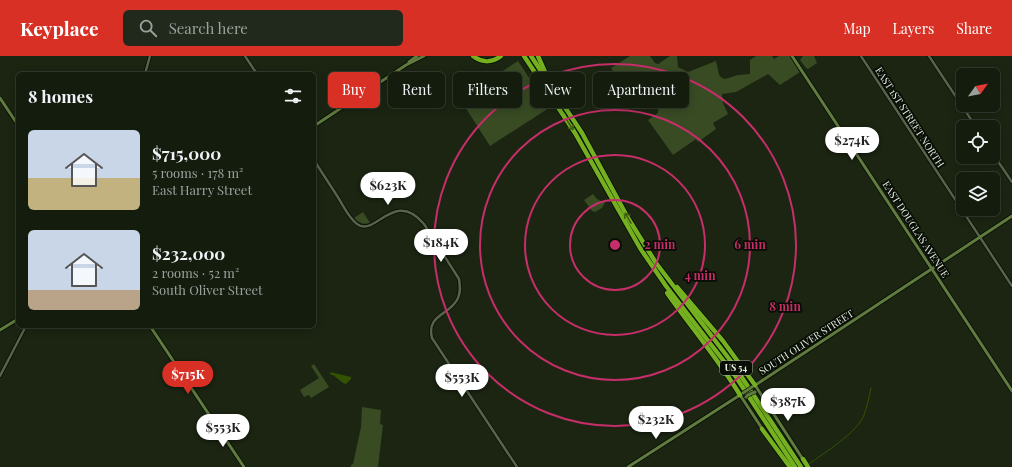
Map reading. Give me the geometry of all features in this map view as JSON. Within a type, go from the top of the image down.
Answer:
[{"type":"highway","points":[[473,56],[486,62],[493,61],[501,56]]},
{"type":"highway","name":"US 54","points":[[524,56],[575,133],[631,234],[658,275],[736,377],[795,467]]},
{"type":"highway","name":"US 54","points":[[531,56],[542,72]]},
{"type":"highway","points":[[538,56],[546,72]]},
{"type":"highway","name":"US 54","points":[[566,108],[582,133],[640,237],[664,275],[733,364],[801,467]]},
{"type":"highway","points":[[658,275],[666,290],[742,394]]},
{"type":"highway","points":[[664,275],[719,335],[740,363],[754,386]]},
{"type":"highway","points":[[762,429],[790,467]]},
{"type":"highway","points":[[803,459],[808,467]]},
{"type":"main road","points":[[316,125],[406,65],[417,56]]},
{"type":"main road","points":[[406,65],[424,56]]},
{"type":"main road","name":"EAST DOUGLAS AVENUE","points":[[792,56],[1012,391]]},
{"type":"main road","points":[[0,98],[16,122]]},
{"type":"main road","name":"SOUTH OLIVER STREET","points":[[628,467],[742,394],[1012,216]]},
{"type":"main road","points":[[0,330],[16,320]]},
{"type":"main road","points":[[151,328],[244,467]]},
{"type":"main road","points":[[754,386],[803,459]]},
{"type":"main road","points":[[746,403],[746,398],[748,395],[755,392],[760,394]]},
{"type":"main road","points":[[742,394],[762,429],[787,467]]},
{"type":"street","points":[[145,72],[149,56]]},
{"type":"street","points":[[245,56],[256,72]]},
{"type":"street","name":"EAST 1ST STREET NORTH","points":[[860,56],[1012,286]]},
{"type":"street","points":[[929,56],[971,120]]},
{"type":"street","points":[[316,163],[357,224],[362,226],[373,224],[393,212],[406,211],[418,217],[424,224],[459,279],[460,289],[458,299],[453,306],[436,318],[431,335],[436,346],[517,467]]},
{"type":"street","points":[[1000,164],[1012,182]]},
{"type":"street","points":[[0,376],[24,328]]},
{"type":"shaded area","points":[[630,56],[650,56],[655,63],[658,64],[670,56],[677,56],[678,67],[688,72],[613,72],[611,68]]},
{"type":"shaded area","points":[[756,56],[772,56],[774,59],[779,56],[790,56],[800,72],[780,85],[768,74],[736,92],[722,94],[723,103],[728,114],[713,123],[716,129],[698,142],[696,139],[673,155],[648,120],[658,113],[658,108],[689,108],[688,72],[716,61],[719,75],[725,79],[738,75],[750,74],[750,60]]},
{"type":"shaded area","points":[[803,56],[814,56],[817,63],[808,69],[806,68],[800,60]]},
{"type":"shaded area","points":[[518,61],[530,79],[530,108],[549,108],[490,146],[466,108],[522,108],[522,72],[501,72]]},
{"type":"shaded area","points":[[593,194],[597,199],[605,203],[602,208],[595,212],[592,211],[584,200]]},
{"type":"shaded area","points":[[363,212],[370,223],[362,223],[354,218]]},
{"type":"shaded area","points":[[314,364],[329,387],[311,398],[309,395],[304,397],[300,390],[319,378],[311,366]]},
{"type":"shaded area","points":[[330,372],[351,377],[351,379],[346,384],[343,383],[331,375]]},
{"type":"shaded area","points":[[362,407],[381,410],[380,424],[383,425],[378,467],[351,467],[353,464],[361,427]]},
{"type":"shaded area","points":[[672,413],[677,421],[668,427],[671,427],[672,429],[668,432],[667,428],[665,429],[660,421]]},
{"type":"waterway","points":[[809,464],[840,442],[855,429],[864,415],[871,388]]}]
